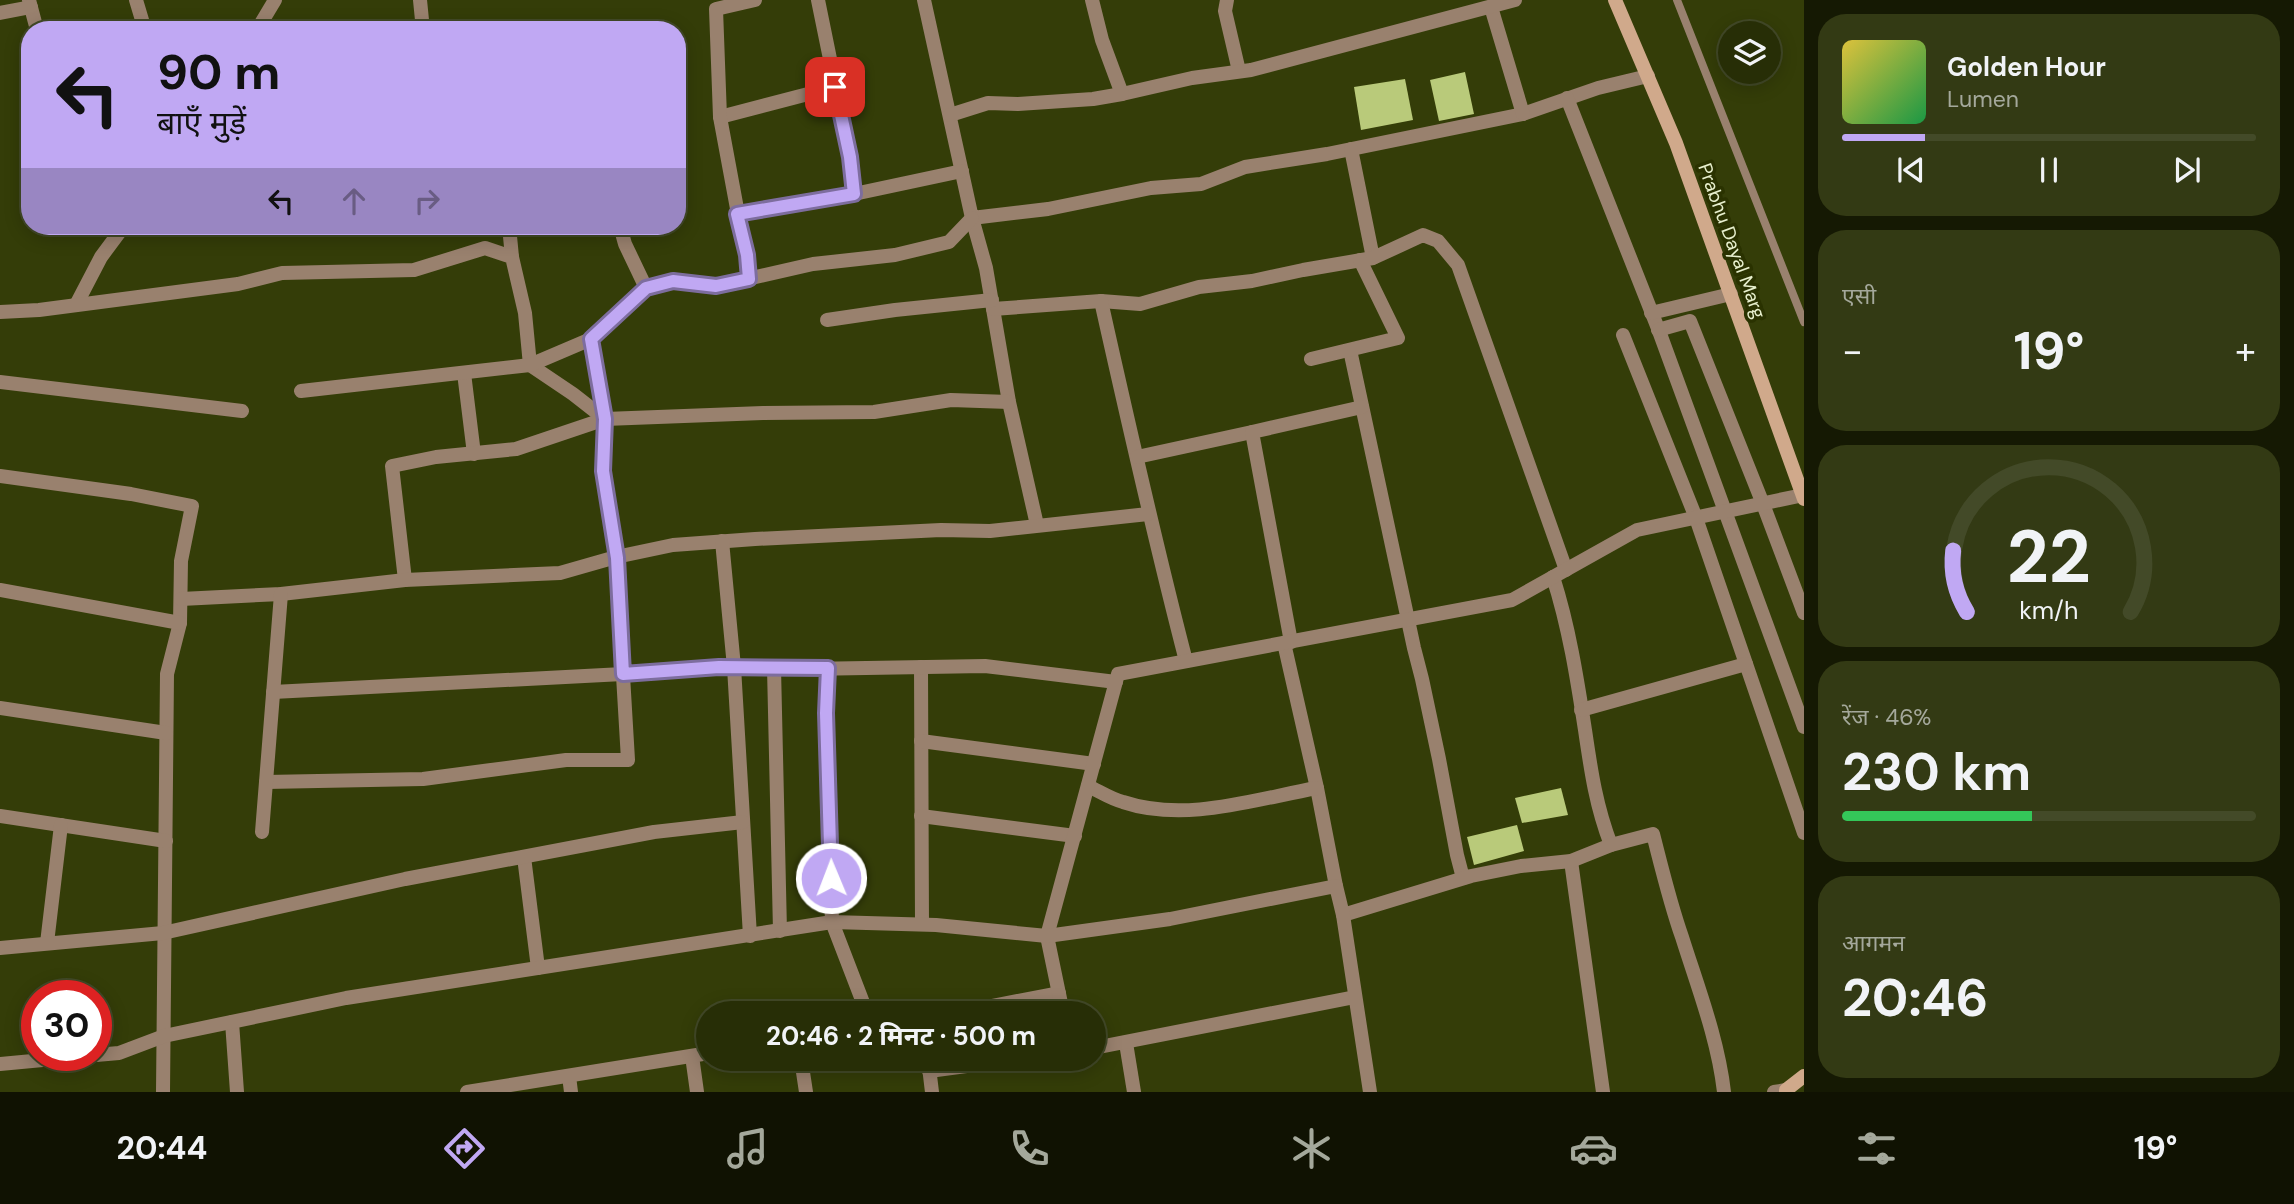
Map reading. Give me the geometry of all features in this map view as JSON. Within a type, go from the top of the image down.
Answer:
[{"type":"street","points":[[136,0],[142,21]]},
{"type":"street","points":[[262,21],[275,0]]},
{"type":"street","points":[[420,0],[422,21]]},
{"type":"street","points":[[749,279],[747,255],[720,117],[716,9],[755,0]]},
{"type":"street","points":[[818,0],[850,157],[854,194]]},
{"type":"street","points":[[924,0],[972,218],[986,268],[1009,402],[1037,525]]},
{"type":"street","points":[[1092,0],[1102,40],[1122,94]]},
{"type":"street","points":[[1227,0],[1225,10],[1239,71]]},
{"type":"street","points":[[950,115],[988,103],[1017,104],[1093,99],[1239,71],[1481,5],[1515,0]]},
{"type":"street","name":"Prabhu Dayal Marg","points":[[1615,0],[1676,143],[1803,497]]},
{"type":"street","points":[[0,13],[30,3],[35,21]]},
{"type":"street","points":[[1481,5],[1523,114]]},
{"type":"street","points":[[301,391],[530,365],[591,339],[646,288],[673,281],[716,286],[813,264],[895,255],[949,242],[972,218],[1048,209],[1151,188],[1201,184],[1245,167],[1351,149],[1523,114],[1567,98],[1648,76]]},
{"type":"street","points":[[720,117],[835,87]]},
{"type":"street","points":[[1567,98],[1658,330],[1804,727]]},
{"type":"street","points":[[1311,359],[1398,338],[1366,259],[1351,149]]},
{"type":"street","points":[[737,214],[962,172]]},
{"type":"street","points":[[76,305],[101,257],[117,235]]},
{"type":"street","points":[[510,235],[525,313],[530,365]]},
{"type":"street","points":[[623,235],[646,288]]},
{"type":"street","points":[[827,320],[895,310],[993,304],[1101,301],[1140,304],[1199,287],[1252,281],[1366,259],[1423,235],[1438,242],[1458,265],[1560,574],[1592,782],[1611,845]]},
{"type":"street","points":[[0,312],[239,284],[282,273],[414,270],[485,248],[512,257]]},
{"type":"street","points":[[1651,313],[1731,294]]},
{"type":"street","points":[[1101,301],[1138,457],[1148,514],[1186,662]]},
{"type":"street","points":[[1658,330],[1690,321],[1804,613]]},
{"type":"street","points":[[1623,335],[1696,518],[1804,833]]},
{"type":"street","points":[[266,782],[424,779],[566,760],[628,760],[617,558],[603,471],[605,419],[591,339]]},
{"type":"street","points":[[1350,350],[1463,878]]},
{"type":"street","points":[[530,365],[605,419]]},
{"type":"street","points":[[464,373],[474,454]]},
{"type":"street","points":[[0,382],[242,411]]},
{"type":"street","points":[[405,580],[392,466],[436,457],[516,449],[605,419],[749,413],[874,412],[951,400],[1009,402]]},
{"type":"street","points":[[1138,457],[1362,407]]},
{"type":"street","points":[[1252,432],[1287,642],[1343,915],[1370,1092]]},
{"type":"street","points":[[0,476],[131,494],[192,506],[181,561],[180,623],[167,674],[163,1092]]},
{"type":"street","points":[[1061,1001],[1047,936],[1118,674],[1512,600],[1637,530],[1803,497]]},
{"type":"street","points":[[181,600],[281,594],[405,580],[560,573],[673,545],[941,530],[990,531],[1148,514]]},
{"type":"street","points":[[722,541],[734,667],[750,936]]},
{"type":"street","points":[[0,590],[180,623]]},
{"type":"street","points":[[262,832],[281,594]]},
{"type":"street","points":[[1581,710],[1746,664]]},
{"type":"street","points":[[273,692],[734,667],[985,666],[1116,682]]},
{"type":"street","points":[[921,667],[922,924]]},
{"type":"street","points":[[774,668],[780,931]]},
{"type":"street","points":[[828,668],[826,713],[832,922],[862,1001]]},
{"type":"street","points":[[0,708],[166,733]]},
{"type":"street","points":[[921,741],[1094,764]]},
{"type":"street","points":[[1088,786],[1122,802],[1164,811],[1250,803],[1317,788]]},
{"type":"street","points":[[0,816],[166,841]]},
{"type":"street","points":[[921,816],[1075,836]]},
{"type":"street","points":[[0,948],[163,933],[405,879],[654,832],[743,822]]},
{"type":"street","points":[[47,943],[61,825]]},
{"type":"street","points":[[1343,915],[1463,878],[1521,866],[1571,861],[1611,845],[1653,834],[1720,1060],[1724,1092]]},
{"type":"street","points":[[524,857],[538,968]]},
{"type":"street","points":[[1571,861],[1603,1092]]},
{"type":"street","points":[[112,1054],[164,1036],[346,998],[832,922],[922,924],[1047,936],[1170,919],[1336,886]]},
{"type":"street","points":[[1018,1001],[1059,993]]},
{"type":"street","points":[[1106,1046],[1355,997]]},
{"type":"street","points":[[232,1021],[237,1092]]},
{"type":"street","points":[[1126,1043],[1134,1092]]},
{"type":"street","points":[[467,1092],[696,1055]]},
{"type":"street","points":[[692,1056],[696,1092]]},
{"type":"street","points":[[0,1064],[21,1062]]},
{"type":"street","points":[[803,1071],[806,1092]]},
{"type":"street","points":[[930,1071],[932,1092]]},
{"type":"street","points":[[569,1076],[572,1092]]},
{"type":"street","points":[[1782,1091],[1804,1076]]},
{"type":"lane","points":[[1677,0],[1804,322]]},
{"type":"building","points":[[1465,72],[1474,114],[1439,121],[1430,80]]},
{"type":"building","points":[[1405,79],[1413,120],[1361,130],[1354,87]]},
{"type":"building","points":[[1561,788],[1568,815],[1522,823],[1515,798]]},
{"type":"building","points":[[1517,825],[1524,851],[1474,865],[1467,837]]},
{"type":"route","points":[[831,878],[826,713],[828,668],[719,667],[623,674],[617,558],[603,471],[605,419],[591,339],[646,288],[673,281],[716,286],[749,279],[747,255],[737,214],[854,194],[850,157],[835,87]]}]
